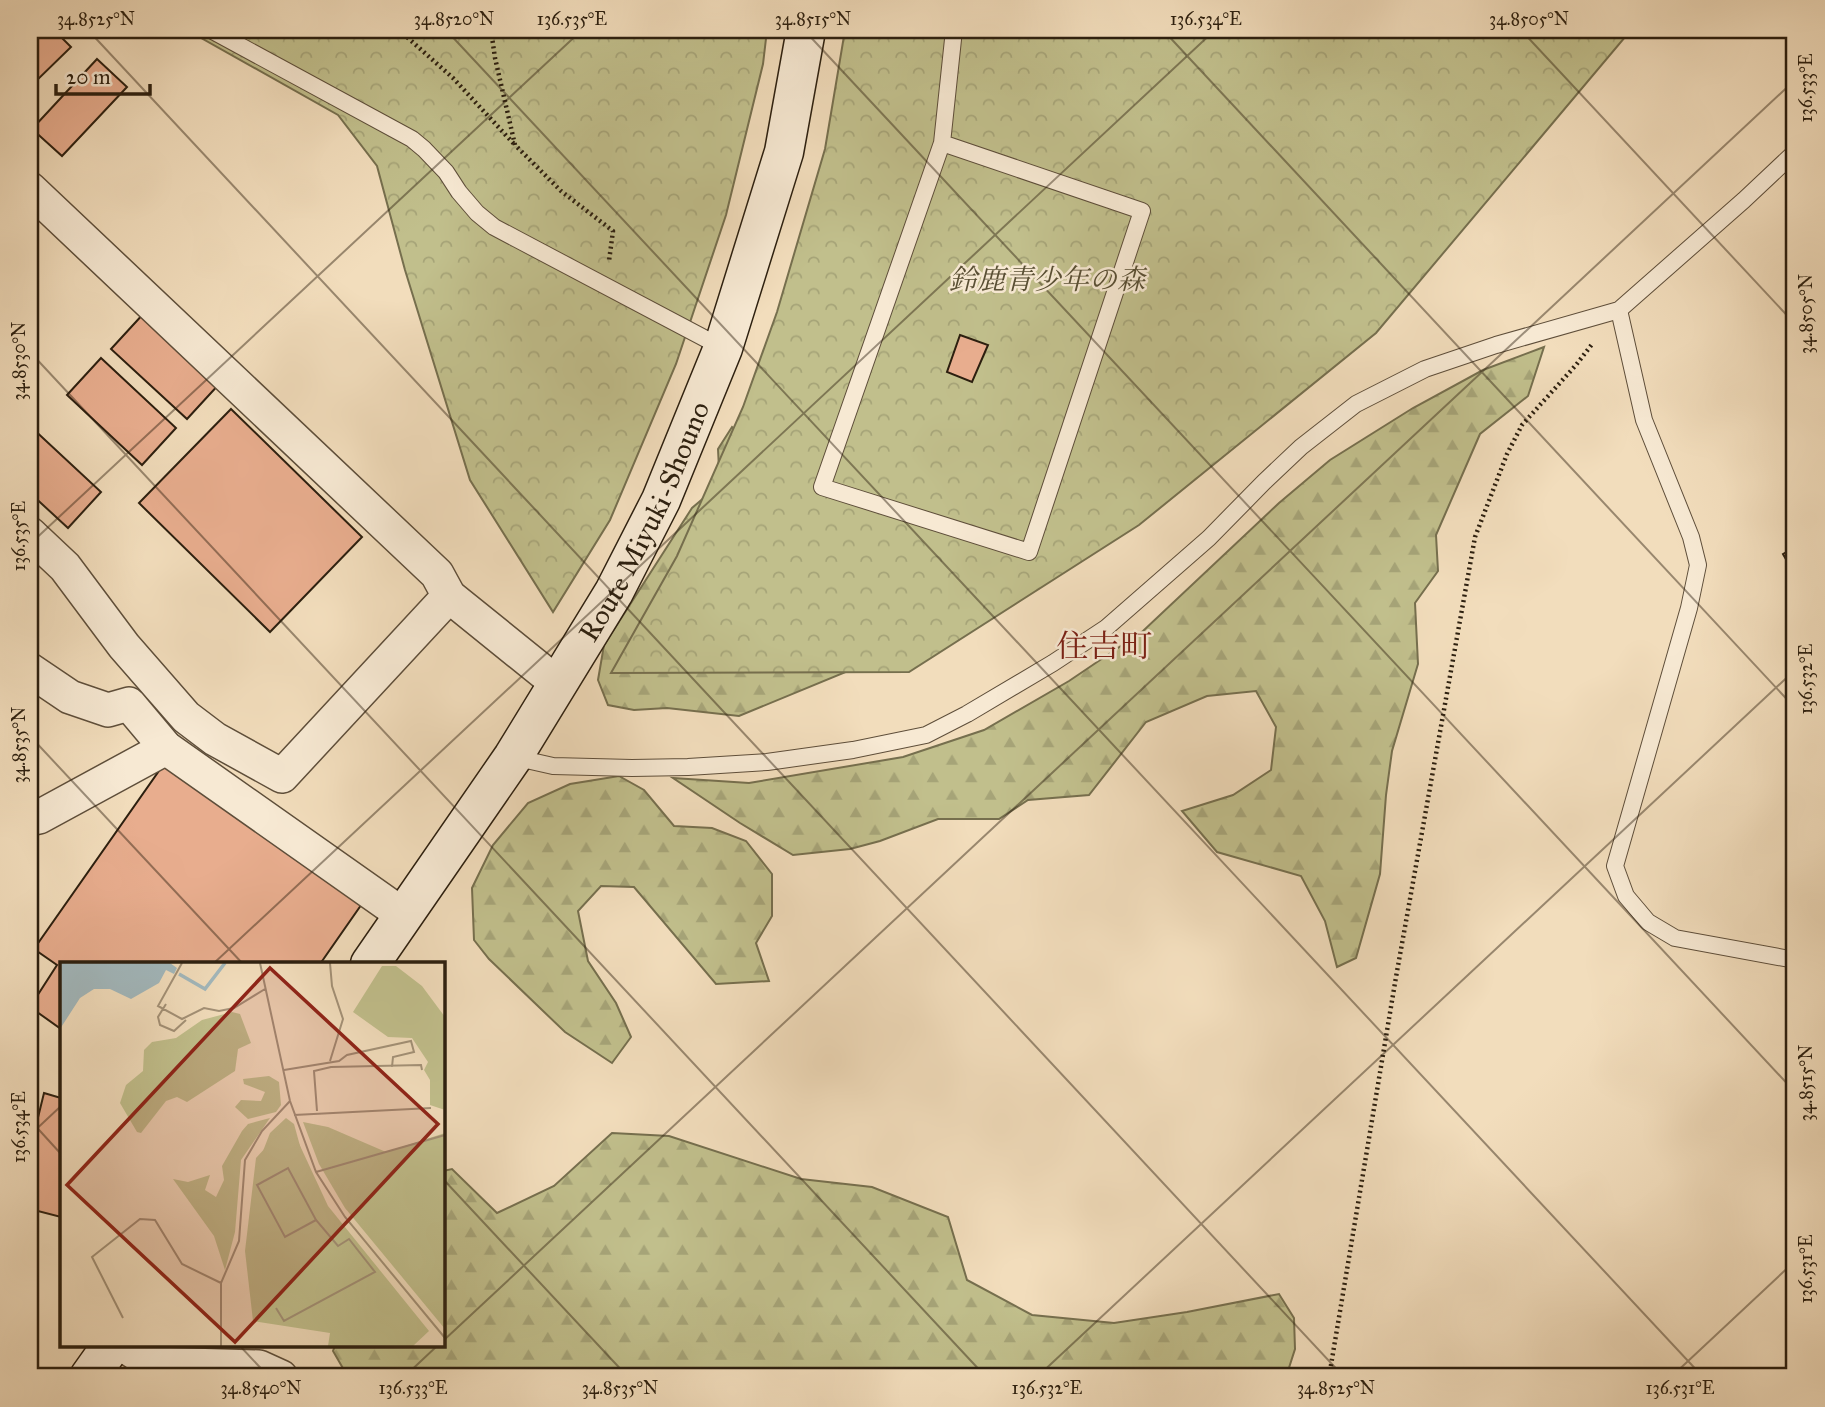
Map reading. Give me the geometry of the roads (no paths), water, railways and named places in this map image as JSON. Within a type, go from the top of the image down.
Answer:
[{"type":"main road","name":"Route Miyuki-Shouno","points":[[371,962],[513,757],[614,592],[661,500],[723,348],[784,152],[806,30]]},
{"type":"main road","points":[[89,1377],[110,1348]]},
{"type":"street","points":[[30,189],[437,574],[449,596],[558,684]]},
{"type":"street","points":[[30,534],[65,567],[124,646],[186,717],[215,739],[282,776],[449,596]]},
{"type":"street","points":[[30,670],[70,697],[108,710],[129,704],[151,677]]},
{"type":"street","points":[[129,704],[166,748],[404,915]]},
{"type":"street","points":[[30,819],[39,817],[166,748]]},
{"type":"street","points":[[128,1348],[153,1364],[259,1367],[281,1377]]},
{"type":"lane","points":[[211,30],[412,139],[446,172],[477,213],[494,227],[723,348]]},
{"type":"lane","points":[[942,143],[1142,211],[1029,552],[822,487],[942,143],[954,30]]},
{"type":"lane","points":[[513,757],[553,766],[688,768],[767,762],[853,750],[926,734],[1054,663],[1106,628],[1209,538],[1301,447],[1356,404],[1425,369],[1496,345],[1619,310],[1795,152]]},
{"type":"lane","points":[[1619,310],[1644,420],[1691,537],[1698,565],[1689,608],[1615,866],[1626,897],[1648,922],[1675,938],[1795,960]]},
{"type":"district","name":"住吉町","points":[[1104,646]]},
{"type":"park label","name":"鈴鹿青少年の森","points":[[1047,279]]}]
